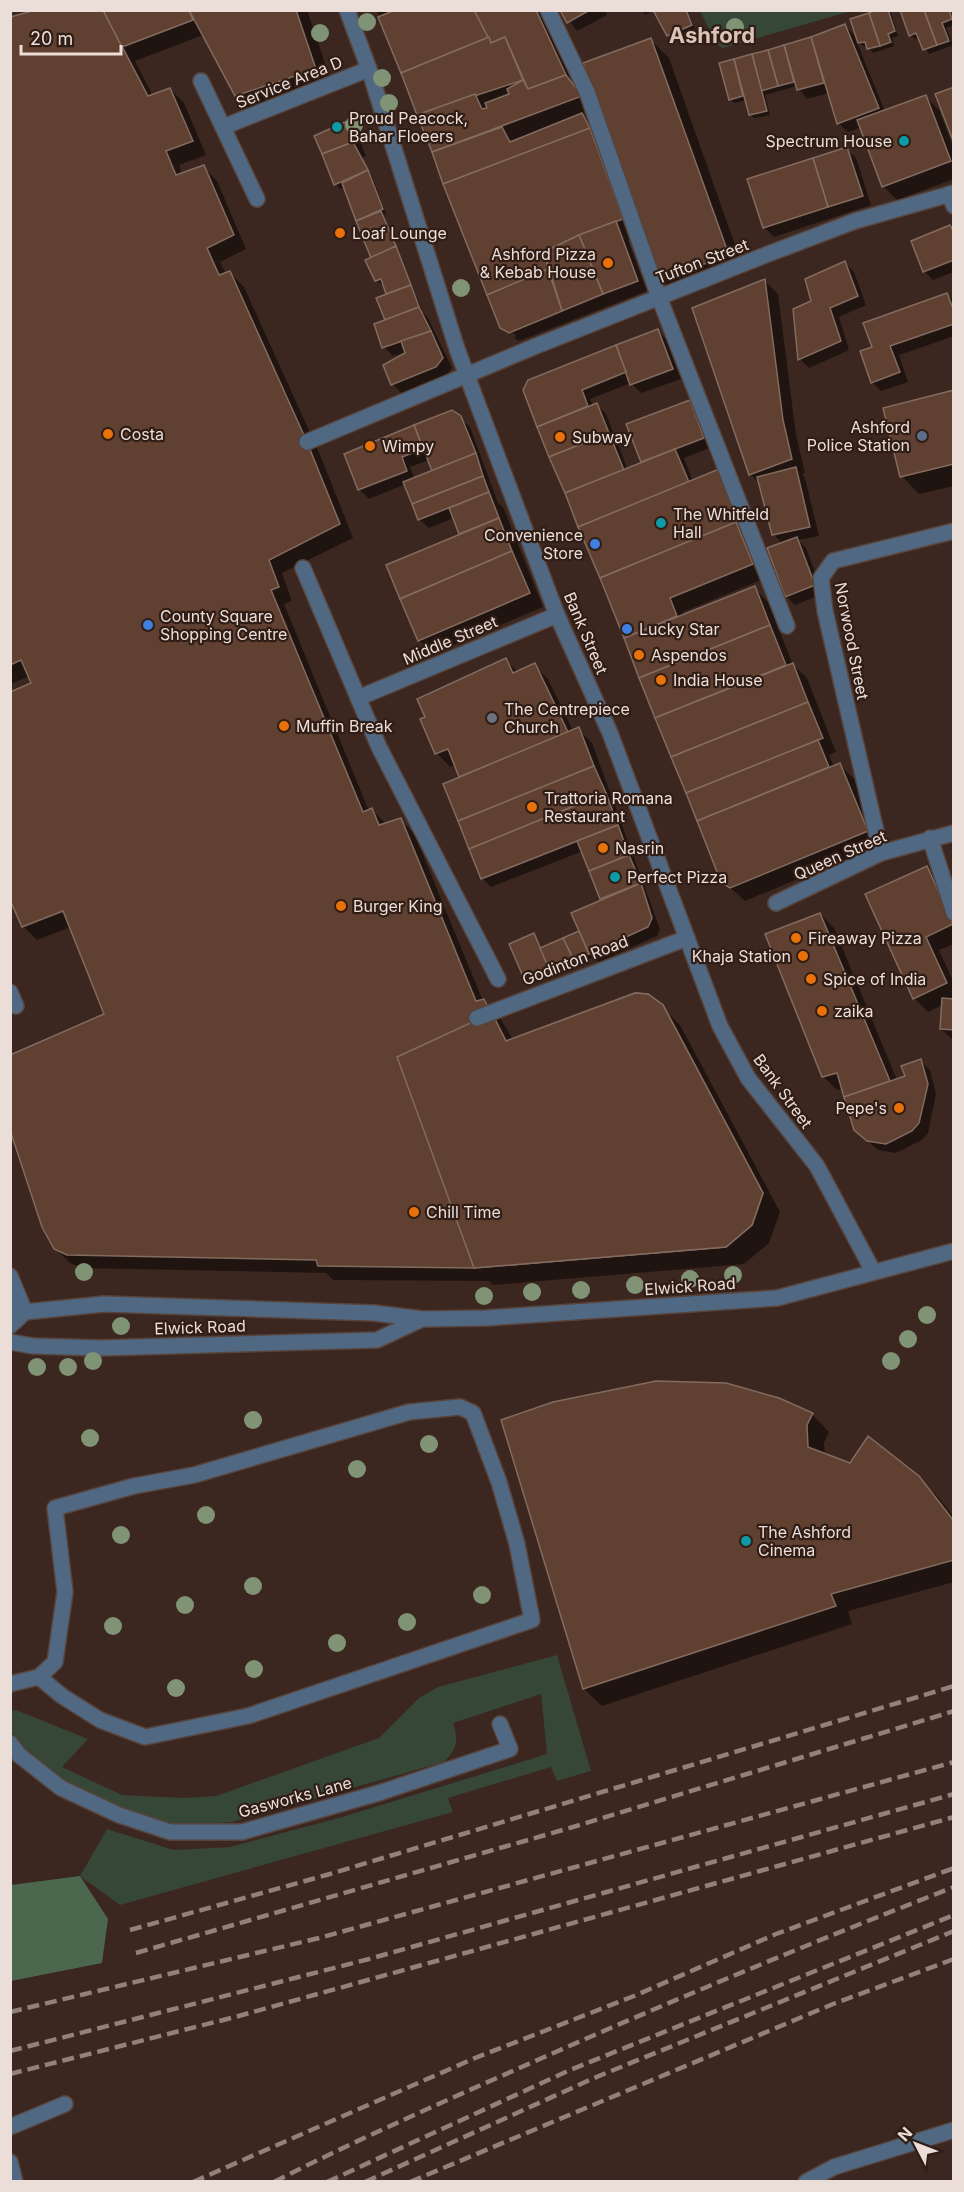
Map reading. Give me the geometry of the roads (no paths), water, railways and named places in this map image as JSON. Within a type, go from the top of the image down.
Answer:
[{"type":"street","name":"Bank Street","points":[[347,10],[369,69],[457,349],[557,615],[610,734],[720,1026],[748,1078],[817,1166],[873,1271]]},
{"type":"street","points":[[548,10],[587,92],[659,297],[787,626]]},
{"type":"street","name":"Service Area D","points":[[223,127],[369,69]]},
{"type":"street","name":"Service Area D","points":[[201,81],[257,199]]},
{"type":"street","name":"Tufton Street","points":[[307,442],[659,297],[855,221],[952,198]]},
{"type":"street","name":"Norwood Street","points":[[881,853],[825,611],[821,578],[833,561],[954,531]]},
{"type":"street","points":[[303,568],[379,747],[498,979]]},
{"type":"street","name":"Middle Street","points":[[358,698],[557,615]]},
{"type":"street","name":"Queen Street","points":[[776,903],[881,853],[954,833]]},
{"type":"street","points":[[930,838],[954,913]]},
{"type":"street","name":"Godinton Road","points":[[477,1018],[687,938]]},
{"type":"street","name":"Elwick Road","points":[[18,1311],[104,1304],[374,1313],[423,1319],[486,1318],[777,1298],[954,1251]]},
{"type":"street","points":[[10,1276],[18,1311],[10,1326]]},
{"type":"street","name":"Elwick Road","points":[[10,1341],[33,1346],[101,1348],[377,1340],[423,1319]]},
{"type":"street","points":[[10,1684],[39,1677],[55,1662],[65,1592],[55,1508],[134,1486],[194,1475],[409,1412],[460,1407],[472,1413],[499,1482],[517,1544],[532,1620],[248,1716],[145,1737],[100,1720],[62,1696],[39,1677]]},
{"type":"street","name":"Gasworks Lane","points":[[10,1743],[19,1755],[61,1788],[119,1815],[170,1832],[243,1832],[382,1792],[510,1749],[500,1724]]},
{"type":"street","points":[[10,2127],[65,2104]]},
{"type":"street","points":[[806,2181],[834,2167],[954,2130]]},
{"type":"street","points":[[10,2162],[15,2181]]},
{"type":"railway","points":[[130,1930],[330,1874],[954,1686]]},
{"type":"railway","points":[[136,1953],[573,1827],[954,1711]]},
{"type":"railway","points":[[10,2012],[319,1938],[954,1762]]},
{"type":"railway","points":[[10,2051],[369,1959],[954,1794]]},
{"type":"railway","points":[[10,2074],[235,2017],[954,1817]]},
{"type":"railway","points":[[193,2182],[475,2058],[634,1996],[776,1934],[954,1868]]},
{"type":"railway","points":[[274,2182],[407,2118],[593,2036],[798,1949],[954,1887]]},
{"type":"railway","points":[[327,2182],[570,2070],[954,1915]]},
{"type":"railway","points":[[365,2182],[594,2078],[954,1931]]},
{"type":"railway","points":[[410,2182],[833,2004],[954,1959]]},
{"type":"place","name":"Proud Peacock, Bahar Floeers","points":[[337,127]]},
{"type":"place","name":"Spectrum House","points":[[904,141]]},
{"type":"place","name":"Loaf Lounge","points":[[340,233]]},
{"type":"place","name":"Ashford Pizza & Kebab House","points":[[608,263]]},
{"type":"place","name":"Costa","points":[[108,434]]},
{"type":"place","name":"Ashford Police Station","points":[[922,436]]},
{"type":"place","name":"Subway","points":[[560,437]]},
{"type":"place","name":"Wimpy","points":[[370,446]]},
{"type":"place","name":"The Whitfeld Hall","points":[[661,523]]},
{"type":"place","name":"Convenience Store","points":[[595,544]]},
{"type":"place","name":"County Square Shopping Centre","points":[[148,625]]},
{"type":"place","name":"Lucky Star","points":[[627,629]]},
{"type":"place","name":"Aspendos","points":[[639,655]]},
{"type":"place","name":"India House","points":[[661,680]]},
{"type":"place","name":"The Centrepiece Church","points":[[492,718]]},
{"type":"place","name":"Muffin Break","points":[[284,726]]},
{"type":"place","name":"Trattoria Romana Restaurant","points":[[532,807]]},
{"type":"place","name":"Nasrin","points":[[603,848]]},
{"type":"place","name":"Perfect Pizza","points":[[615,877]]},
{"type":"place","name":"Burger King","points":[[341,906]]},
{"type":"place","name":"Fireaway Pizza","points":[[796,938]]},
{"type":"place","name":"Khaja Station","points":[[803,956]]},
{"type":"place","name":"Spice of India","points":[[811,979]]},
{"type":"place","name":"zaika","points":[[822,1011]]},
{"type":"place","name":"Pepe's","points":[[899,1108]]},
{"type":"place","name":"Chill Time","points":[[414,1212]]},
{"type":"place","name":"The Ashford Cinema","points":[[746,1541]]},
{"type":"district","name":"Ashford","points":[[712,35]]}]
